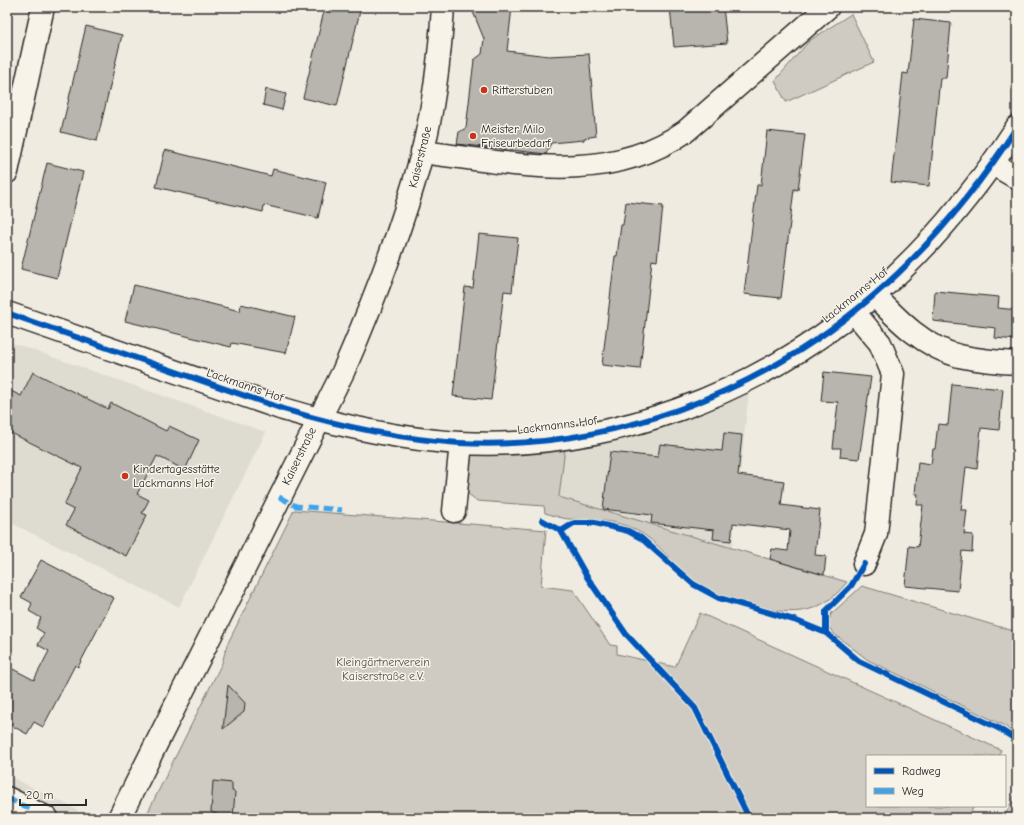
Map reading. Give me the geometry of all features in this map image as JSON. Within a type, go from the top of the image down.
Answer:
[{"type":"street","points":[[7,172],[43,7]]},
{"type":"street","name":"Kaiserstraße","points":[[119,818],[343,372],[372,305],[399,231],[422,152],[432,103],[444,7]]},
{"type":"street","points":[[422,152],[547,168],[581,168],[647,152],[673,140],[686,131],[828,7]]},
{"type":"street","name":"Lackmanns Hof","points":[[7,313],[318,420],[378,433],[461,443],[495,443],[565,437],[640,422],[670,413],[728,390],[799,352],[854,312],[907,265],[993,164],[1017,127]]},
{"type":"street","points":[[993,164],[1017,178]]},
{"type":"street","name":"Lackmanns Hof","points":[[874,295],[914,333],[938,348],[965,357],[1017,363]]},
{"type":"street","name":"Lackmanns Hof","points":[[854,312],[880,343],[893,374],[876,534],[864,564]]},
{"type":"street","points":[[454,511],[461,443]]},
{"type":"street","points":[[7,798],[39,814]]},
{"type":"shaded area","name":"Kindertagesstätte Lackmanns Hof","points":[[7,341],[266,432],[179,607],[7,521]]},
{"type":"shaded area","points":[[749,391],[732,548],[559,497],[565,448],[619,439],[655,429],[693,416]]},
{"type":"shaded area","points":[[7,775],[78,810],[74,818],[7,818]]},
{"type":"green space","points":[[851,14],[874,62],[786,102],[775,81],[809,41]]},
{"type":"green space","points":[[565,448],[559,497],[847,582],[825,603],[813,608],[788,612],[761,608],[726,598],[701,587],[687,577],[651,540],[634,529],[618,523],[562,518],[545,513],[544,506],[477,501],[466,492],[466,454]]},
{"type":"green space","name":"Kleingärtnerverein Kaiserstraße e.V.","points":[[294,510],[546,530],[541,586],[573,590],[610,645],[617,646],[617,654],[675,667],[700,613],[1001,750],[998,755],[866,755],[866,807],[974,807],[968,818],[145,818],[222,663],[227,645]]},
{"type":"green space","points":[[862,586],[1017,632],[1017,737],[1005,726],[868,660],[833,633],[828,625],[831,614]]},
{"type":"green space","points":[[1017,790],[1017,818],[1004,818]]},
{"type":"building","points":[[325,7],[361,7],[337,106],[303,98]]},
{"type":"building","points":[[471,7],[512,7],[507,51],[549,56],[589,54],[596,136],[584,138],[584,140],[551,143],[546,154],[457,144],[459,132],[466,128],[474,60],[482,54],[484,39]]},
{"type":"building","points":[[670,7],[723,7],[727,43],[674,47]]},
{"type":"building","points":[[914,19],[951,23],[946,78],[940,78],[929,186],[891,182],[903,73],[908,74]]},
{"type":"building","points":[[86,26],[122,35],[97,141],[61,132]]},
{"type":"building","points":[[266,89],[286,94],[282,110],[263,105]]},
{"type":"building","points":[[767,131],[805,135],[798,190],[794,189],[781,298],[744,294],[757,185],[761,185]]},
{"type":"building","points":[[165,150],[271,176],[273,169],[326,182],[318,218],[264,205],[263,212],[156,187]]},
{"type":"building","points":[[47,163],[83,172],[57,278],[21,269]]},
{"type":"building","points":[[626,202],[663,206],[657,261],[652,260],[640,369],[602,365],[615,256],[617,256]]},
{"type":"building","points":[[479,234],[518,238],[512,292],[504,291],[491,400],[453,396],[465,287],[473,288]]},
{"type":"building","points":[[134,285],[240,311],[241,304],[295,317],[286,353],[232,343],[231,347],[125,321]]},
{"type":"building","points":[[935,291],[999,297],[998,308],[1017,310],[1017,340],[995,338],[996,328],[933,321]]},
{"type":"building","points":[[33,372],[108,409],[111,403],[166,431],[169,426],[199,440],[185,470],[157,456],[137,494],[149,500],[142,513],[147,515],[126,556],[66,525],[74,510],[64,505],[82,468],[7,431],[7,389],[21,396]]},
{"type":"building","points":[[824,372],[871,377],[859,459],[840,457],[841,448],[833,448],[838,402],[821,401]]},
{"type":"building","points":[[952,384],[1003,389],[999,430],[981,428],[977,469],[966,467],[961,510],[967,510],[964,534],[973,535],[972,552],[962,551],[958,591],[905,586],[909,546],[918,547],[923,505],[917,505],[918,494],[915,494],[918,462],[931,464],[933,449],[935,449],[938,424],[948,425]]},
{"type":"building","points":[[724,433],[742,435],[738,475],[784,481],[781,505],[820,510],[815,555],[826,556],[824,575],[770,559],[772,549],[788,551],[790,530],[733,523],[731,541],[713,539],[714,530],[651,523],[652,515],[603,509],[610,452],[658,457],[660,444],[722,451]]},
{"type":"building","points":[[41,560],[114,598],[78,667],[75,665],[43,727],[34,722],[27,734],[7,723],[7,666],[34,680],[49,651],[38,645],[44,633],[36,628],[41,618],[29,611],[32,603],[21,597]]},
{"type":"building","points":[[228,685],[245,703],[244,712],[223,729]]},
{"type":"building","points":[[213,781],[232,783],[232,791],[235,792],[233,818],[226,818],[211,812]]},
{"type":"marked path","points":[[279,497],[296,506],[342,510]]},
{"type":"marked path","points":[[7,798],[32,810]]},
{"type":"cycle path","points":[[7,313],[283,409],[370,431],[459,443],[515,443],[571,437],[626,426],[680,409],[731,388],[781,361],[829,331],[894,278],[933,238],[986,173],[1017,127]]},
{"type":"cycle path","points":[[542,520],[561,531],[587,577],[626,634],[695,708],[749,818]]},
{"type":"cycle path","points":[[561,531],[574,523],[595,523],[628,531],[641,538],[693,584],[719,598],[794,620],[826,633],[859,661],[998,728],[1012,737],[1017,744]]},
{"type":"cycle path","points":[[826,633],[826,611],[851,586],[864,564]]},
{"type":"place","name":"Ritterstuben","points":[[484,90]]},
{"type":"place","name":"Meister Milo Friseurbedarf","points":[[473,136]]},
{"type":"place","name":"Kindertagesstätte Lackmanns Hof","points":[[125,476]]}]
